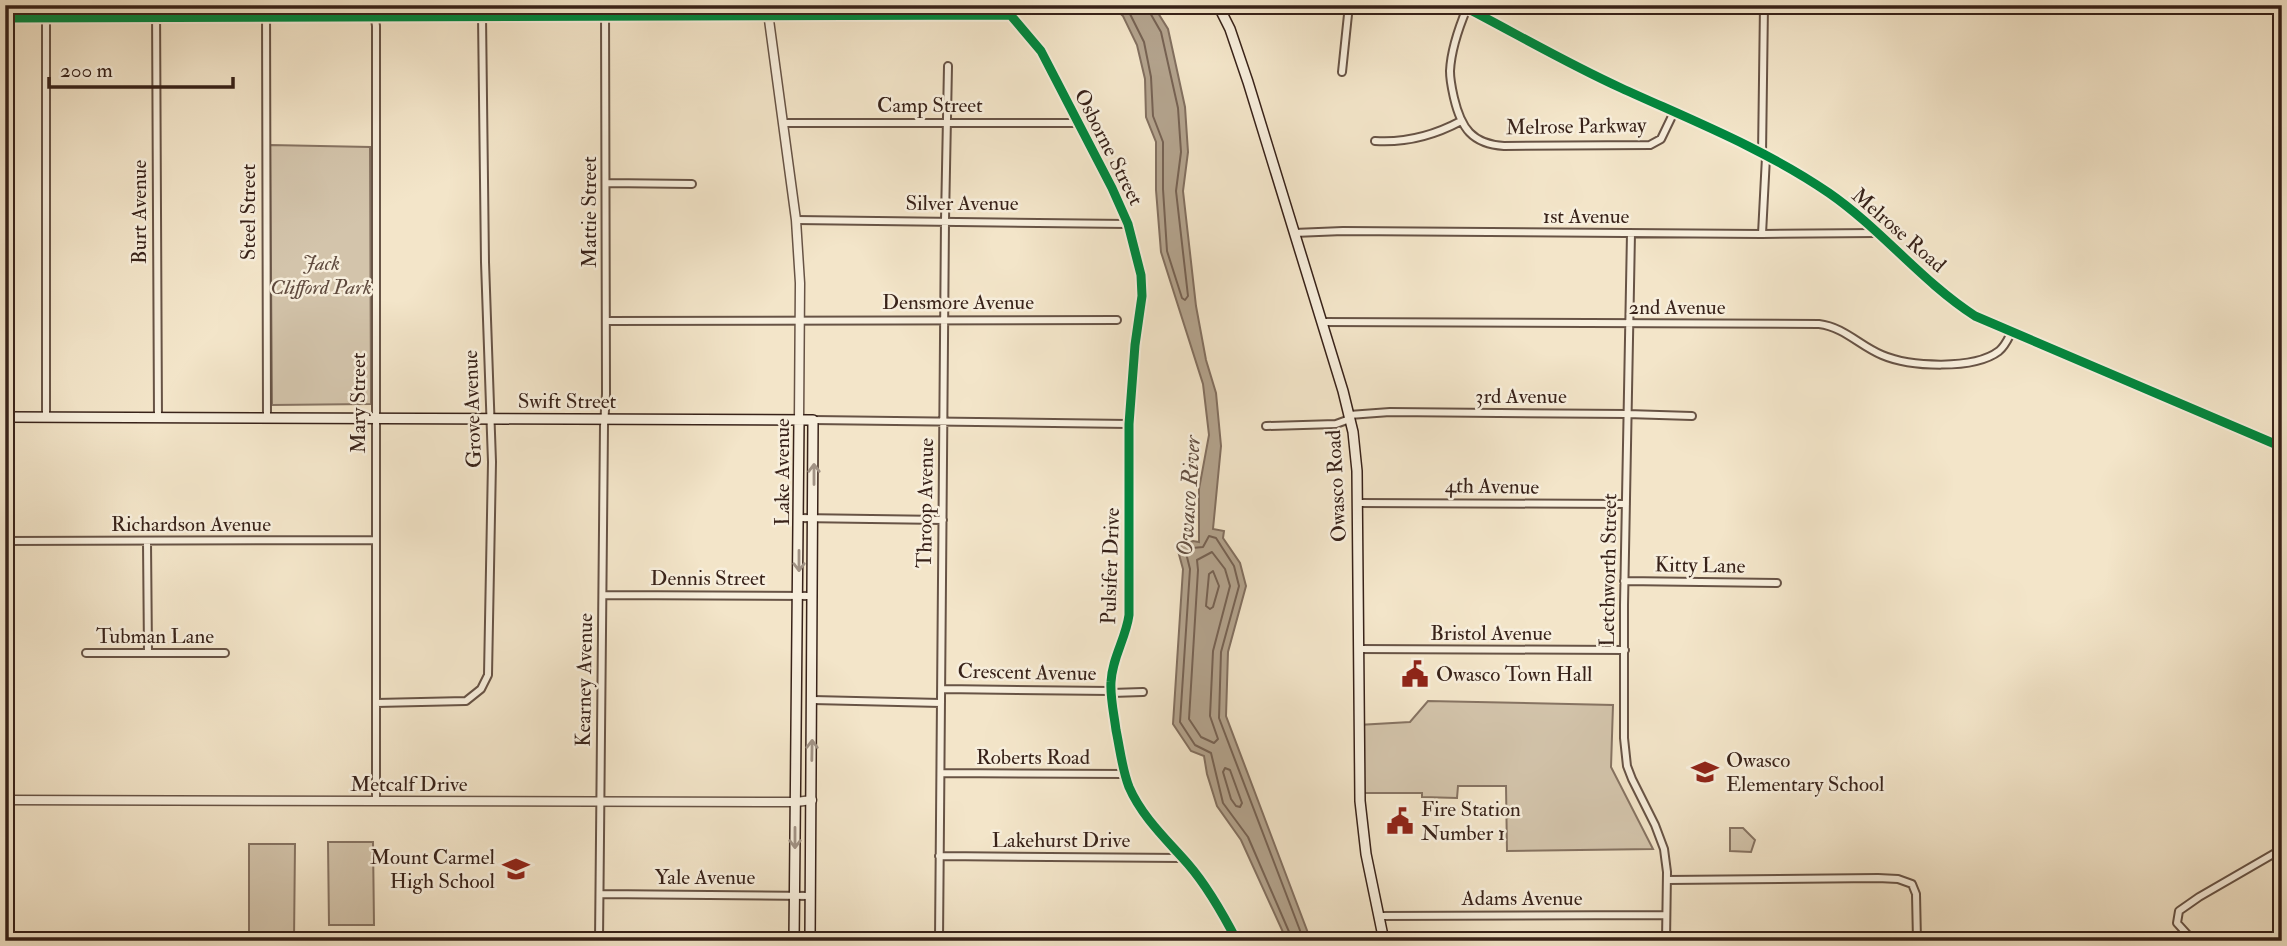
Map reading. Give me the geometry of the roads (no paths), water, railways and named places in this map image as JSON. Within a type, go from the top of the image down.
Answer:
[{"type":"main road","name":"Owasco Road","points":[[1219,5],[1237,48],[1349,415],[1355,453],[1357,503],[1361,816],[1384,941]]},
{"type":"main road","name":"Swift Street","points":[[5,417],[813,420]]},
{"type":"main road","name":"Lake Avenue","points":[[794,941],[799,419]]},
{"type":"main road","name":"Lake Avenue","points":[[810,941],[813,420]]},
{"type":"street","name":"Burt Avenue","points":[[156,5],[158,418]]},
{"type":"street","name":"Steel Street","points":[[266,5],[267,418]]},
{"type":"street","name":"Mary Street","points":[[373,5],[376,26],[376,801]]},
{"type":"street","name":"Mattie Street","points":[[605,419],[606,5]]},
{"type":"street","name":"Lake Avenue","points":[[767,5],[796,220],[799,419]]},
{"type":"street","name":"Osborne Street","points":[[1002,5],[1041,51],[1128,223],[1141,275],[1142,296],[1138,321]]},
{"type":"street","points":[[1342,72],[1349,5]]},
{"type":"street","points":[[1488,5],[1489,20]]},
{"type":"street","points":[[1762,234],[1764,5]]},
{"type":"street","points":[[1375,141],[1413,140],[1442,131],[1461,121],[1450,72],[1464,7]]},
{"type":"street","name":"Melrose Road","points":[[1464,7],[1588,72],[1764,155],[1828,192],[1968,311],[2011,332],[2282,447]]},
{"type":"street","points":[[5,18],[1011,15]]},
{"type":"street","name":"Grove Avenue","points":[[376,703],[466,701],[476,695],[488,675],[492,491],[482,16]]},
{"type":"street","points":[[46,18],[46,418]]},
{"type":"street","name":"Throop Avenue","points":[[939,941],[948,66]]},
{"type":"street","name":"Melrose Parkway","points":[[1461,121],[1476,139],[1494,145],[1643,146],[1661,139],[1674,112]]},
{"type":"street","name":"Camp Street","points":[[783,123],[1077,123]]},
{"type":"street","points":[[607,183],[692,184]]},
{"type":"street","name":"Silver Avenue","points":[[796,220],[1128,223]]},
{"type":"street","name":"1st Avenue","points":[[1294,233],[1877,233]]},
{"type":"street","name":"Letchworth Street","points":[[1631,233],[1624,581],[1625,753],[1632,779],[1661,838],[1667,880],[1666,941]]},
{"type":"street","name":"Densmore Avenue","points":[[606,321],[1117,320]]},
{"type":"street","name":"Pulsifer Drive","points":[[1138,321],[1129,424],[1129,615],[1114,664],[1111,692],[1125,774],[1143,812],[1218,906],[1237,941]]},
{"type":"street","name":"2nd Avenue","points":[[1322,322],[1825,325],[1848,334],[1880,354],[1918,365],[1951,364],[1986,357],[2002,349],[2011,332]]},
{"type":"street","name":"3rd Avenue","points":[[1349,415],[1390,412],[1692,416]]},
{"type":"street","points":[[1266,426],[1342,423],[1349,415]]},
{"type":"street","name":"Kearney Avenue","points":[[599,941],[605,419]]},
{"type":"street","name":"Swift Street","points":[[813,420],[1129,424]]},
{"type":"street","name":"4th Avenue","points":[[1357,503],[1626,504]]},
{"type":"street","points":[[799,519],[943,520]]},
{"type":"street","name":"Richardson Avenue","points":[[5,541],[376,540]]},
{"type":"street","points":[[147,542],[148,653]]},
{"type":"street","name":"Kitty Lane","points":[[1624,581],[1777,583]]},
{"type":"street","name":"Dennis Street","points":[[603,595],[813,596]]},
{"type":"street","name":"Bristol Avenue","points":[[1358,649],[1625,650]]},
{"type":"street","name":"Tubman Lane","points":[[86,653],[225,653]]},
{"type":"street","name":"Crescent Avenue","points":[[942,689],[1143,692]]},
{"type":"street","name":"Crescent Avenue","points":[[813,700],[941,703]]},
{"type":"street","name":"Roberts Road","points":[[941,773],[1125,774]]},
{"type":"street","name":"Metcalf Drive","points":[[5,800],[812,800]]},
{"type":"street","points":[[2197,941],[2180,927],[2177,916],[2179,911],[2282,849]]},
{"type":"street","name":"Lakehurst Drive","points":[[939,856],[1182,858]]},
{"type":"street","points":[[1667,880],[1898,879],[1912,884],[1916,894],[1917,941]]},
{"type":"street","name":"Yale Avenue","points":[[600,894],[811,896]]},
{"type":"street","name":"Adams Avenue","points":[[1378,916],[1666,915]]},
{"type":"street","points":[[810,941],[829,941]]},
{"type":"water","points":[[1111,5],[1153,5],[1168,29],[1185,107],[1188,152],[1183,191],[1196,306],[1206,360],[1216,393],[1221,446],[1213,529],[1224,531],[1223,538],[1240,563],[1246,586],[1228,652],[1226,716],[1311,941],[1287,941],[1241,840],[1217,806],[1204,756],[1191,751],[1173,724],[1183,569],[1177,547],[1193,541],[1199,542],[1199,489],[1209,435],[1203,384],[1161,252],[1156,190],[1156,142],[1146,117],[1145,79],[1137,45],[1123,16]]},
{"type":"place","name":"Owasco Town Hall","points":[[1415,674]]},
{"type":"place","name":"Owasco Elementary School","points":[[1705,772]]},
{"type":"place","name":"Fire Station Number 1","points":[[1400,821]]},
{"type":"place","name":"Mount Carmel High School","points":[[516,869]]},
{"type":"park label","name":"Jack Clifford Park","points":[[321,275]]},
{"type":"water label","name":"Owasco River","points":[[1188,496]]}]
